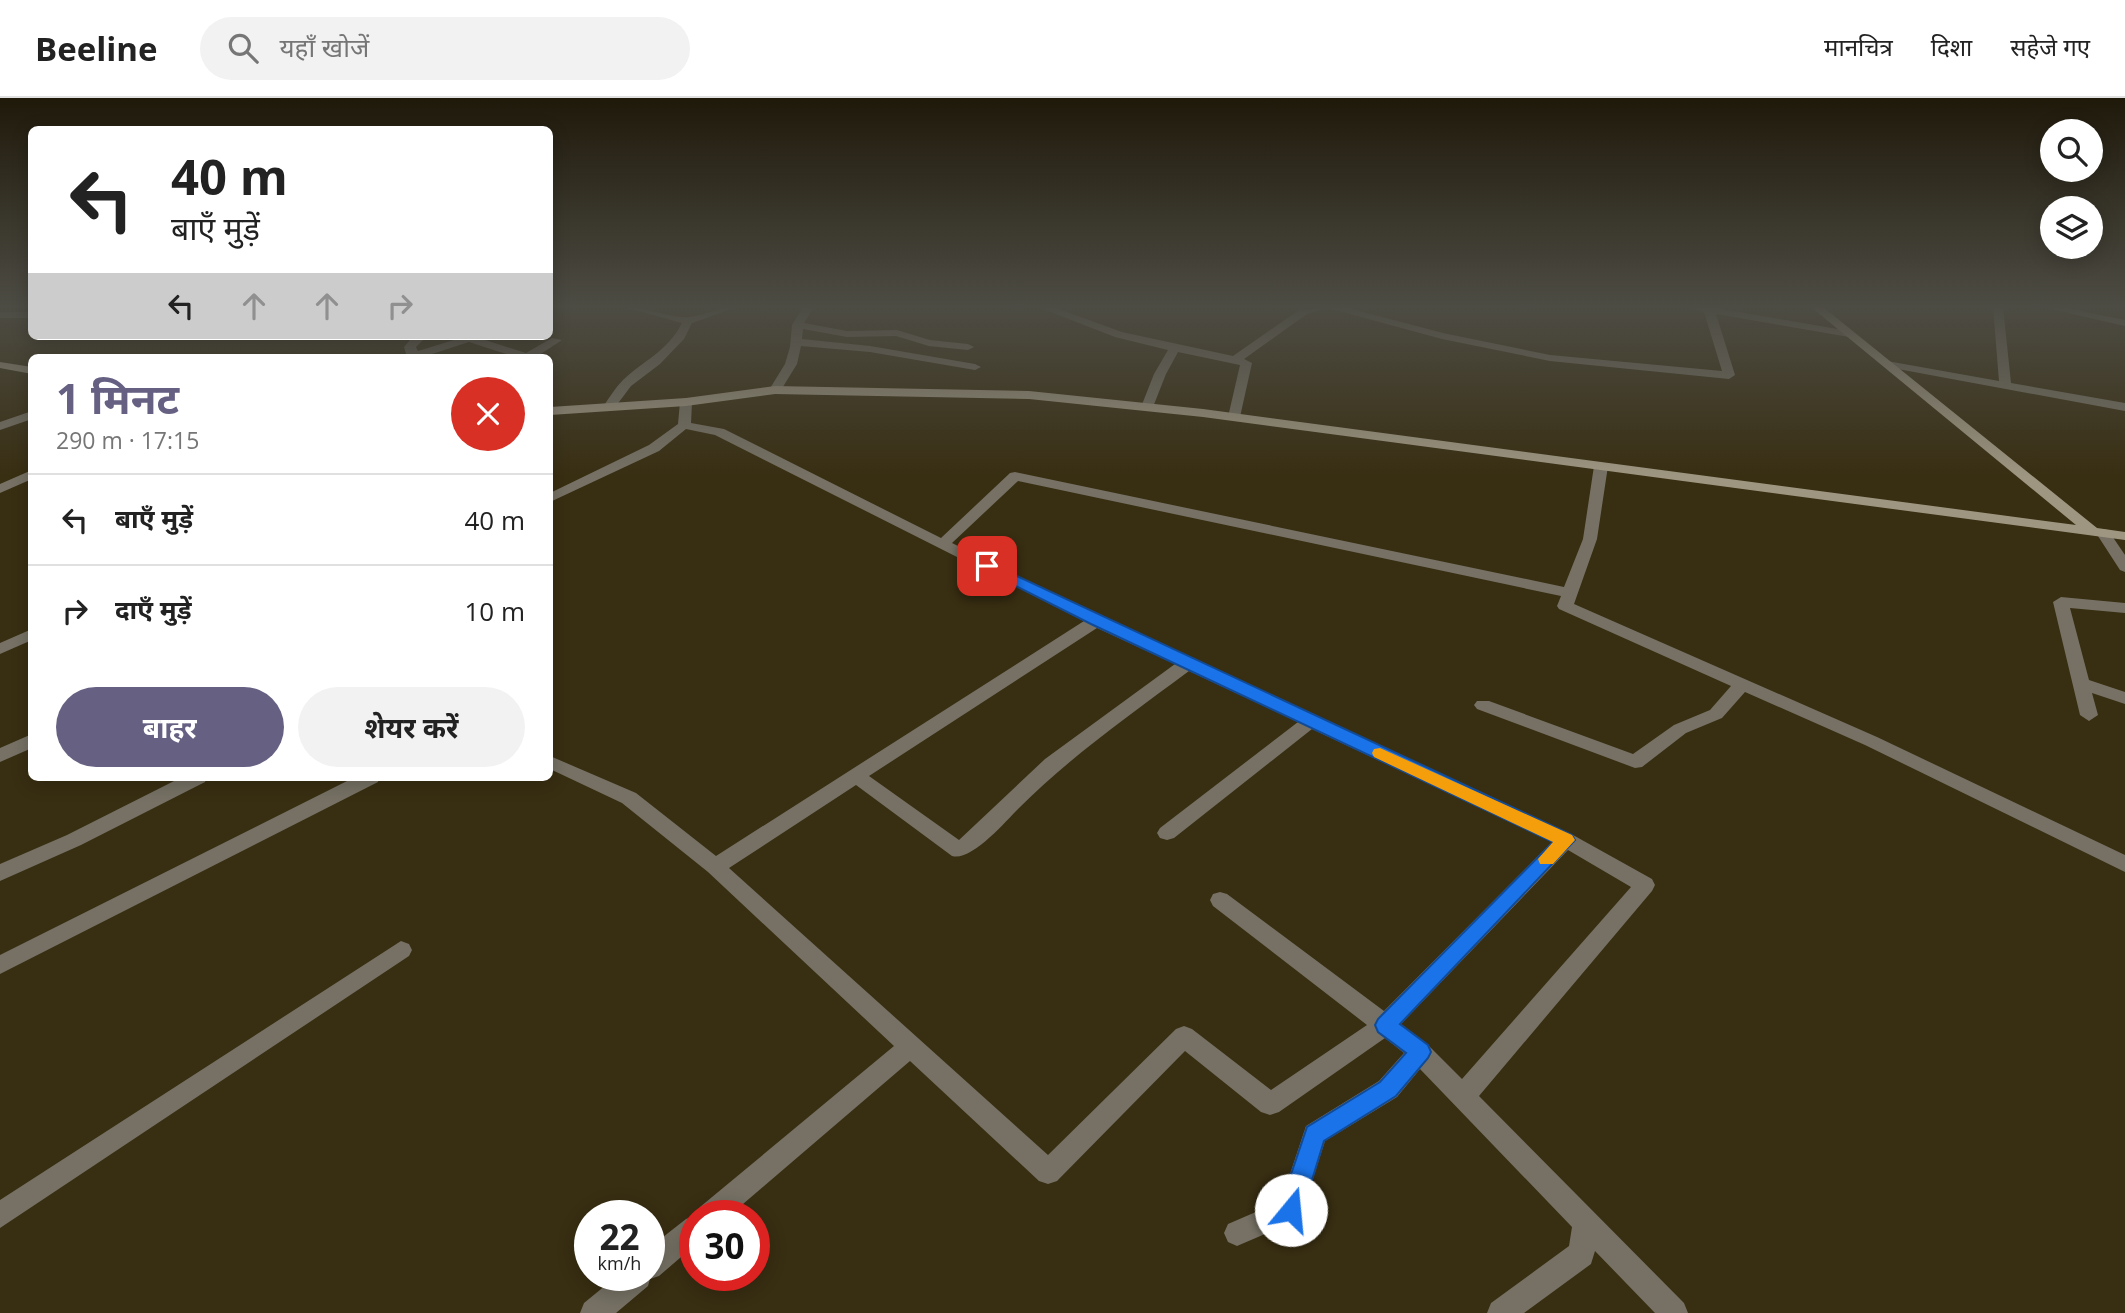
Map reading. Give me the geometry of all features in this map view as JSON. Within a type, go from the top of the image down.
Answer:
[{"type":"main road","points":[[1887,364],[2098,533]]},
{"type":"main road","points":[[0,365],[28,370]]},
{"type":"main road","points":[[553,411],[686,402],[775,390],[1029,395],[1234,417],[2125,536]]},
{"type":"street","points":[[609,407],[627,383],[654,364]]},
{"type":"street","points":[[775,390],[790,364]]},
{"type":"street","points":[[956,364],[975,367]]},
{"type":"street","points":[[1147,407],[1166,364]]},
{"type":"street","points":[[1234,417],[1247,364]]},
{"type":"street","points":[[1610,364],[1729,375],[1726,364]]},
{"type":"street","points":[[1887,364],[2125,407]]},
{"type":"street","points":[[2004,364],[2006,385]]},
{"type":"street","points":[[553,497],[654,448],[684,425],[686,402]]},
{"type":"street","points":[[0,426],[28,416]]},
{"type":"street","points":[[684,425],[719,432],[1096,621],[1566,840],[1645,885],[1463,1096]]},
{"type":"street","points":[[1601,466],[1590,538],[1565,606],[1871,741],[2125,864]]},
{"type":"street","points":[[0,489],[28,476]]},
{"type":"street","points":[[943,544],[1016,476],[1570,593]]},
{"type":"street","points":[[2098,533],[2125,567]]},
{"type":"street","points":[[2089,715],[2061,602],[2125,608]]},
{"type":"street","points":[[715,867],[1096,621]]},
{"type":"street","points":[[0,649],[28,636]]},
{"type":"street","points":[[856,776],[959,851],[990,825],[1052,764],[1188,663]]},
{"type":"street","points":[[2081,683],[2125,698]]},
{"type":"street","points":[[1483,705],[1635,762],[1680,729],[1716,714],[1742,684]]},
{"type":"street","points":[[1167,833],[1311,721]]},
{"type":"street","points":[[0,756],[28,742]]},
{"type":"street","points":[[553,763],[629,798],[715,867],[1048,1172],[1184,1037],[1270,1104],[1385,1025],[1566,840]]},
{"type":"street","points":[[0,873],[74,840],[190,781]]},
{"type":"street","points":[[0,965],[363,781]]},
{"type":"street","points":[[1220,900],[1420,1052],[1674,1313]]},
{"type":"street","points":[[0,1215],[401,950]]},
{"type":"street","points":[[728,1200],[911,1046]]},
{"type":"street","points":[[1237,1233],[1291,1210],[1315,1134],[1388,1089],[1420,1052]]},
{"type":"street","points":[[1501,1313],[1581,1254],[1586,1224]]},
{"type":"street","points":[[665,1253],[679,1241]]},
{"type":"street","points":[[594,1313],[620,1291]]},
{"type":"slow traffic","points":[[1380,753],[1566,840],[1547,859]]},
{"type":"route","points":[[987,566],[1096,621],[1566,840],[1385,1025],[1420,1052],[1388,1089],[1315,1134],[1291,1210]]}]
